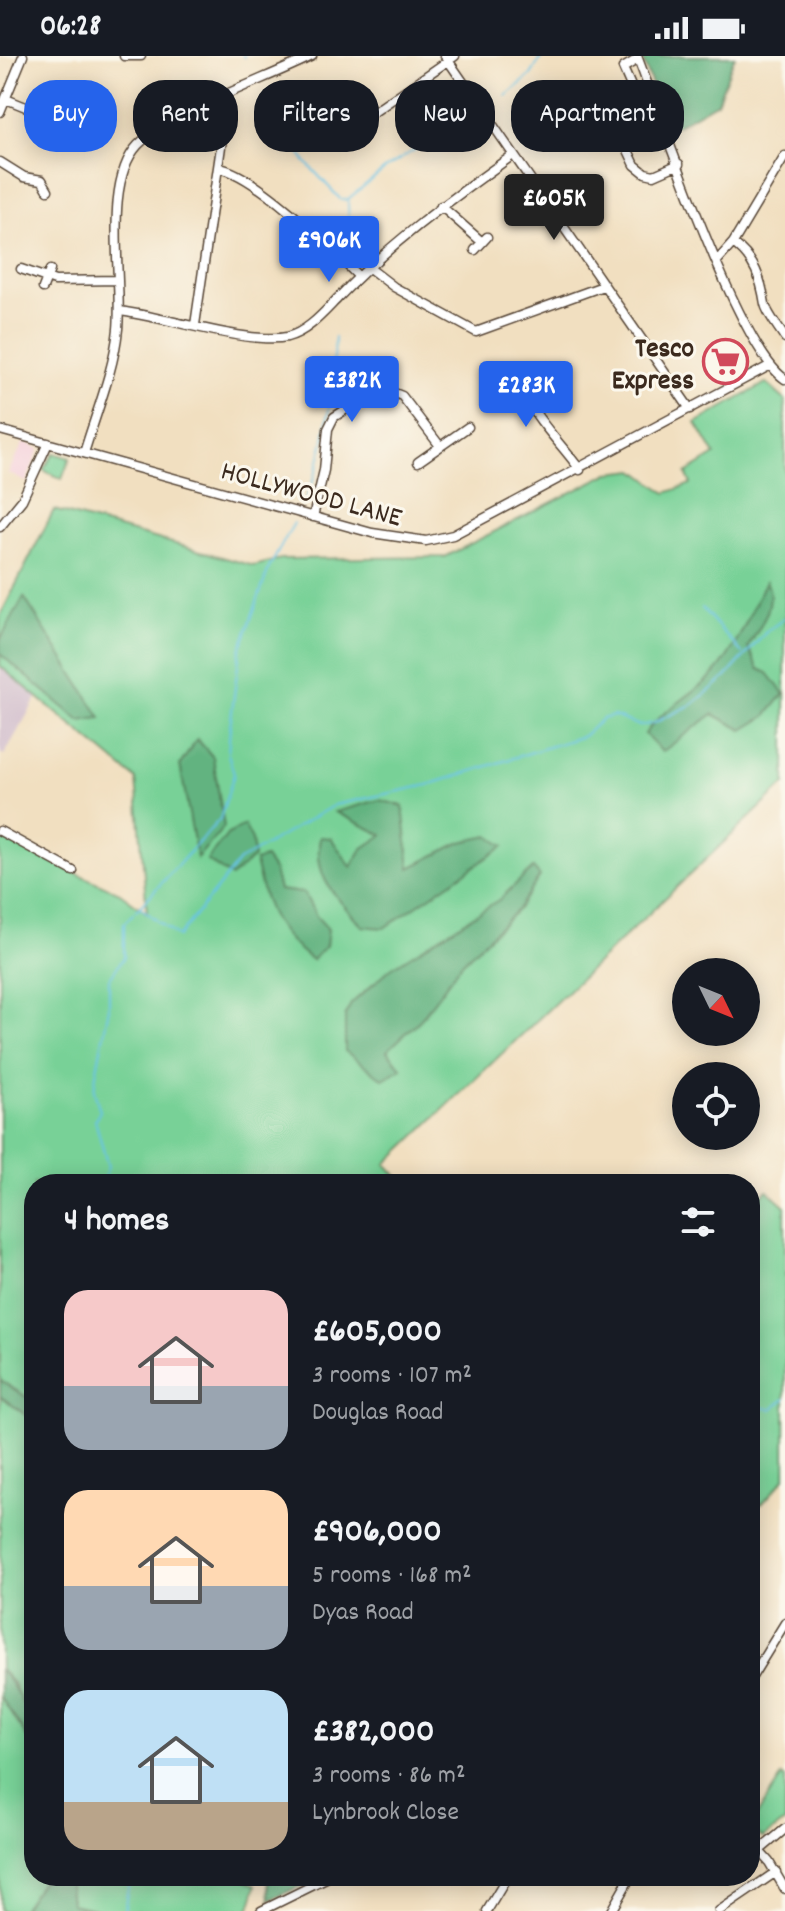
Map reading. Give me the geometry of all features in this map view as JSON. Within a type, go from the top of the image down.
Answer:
[{"type":"street","points":[[0,112],[23,56]]},
{"type":"street","points":[[124,56],[141,56]]},
{"type":"street","points":[[286,56],[293,66]]},
{"type":"street","points":[[238,91],[312,56]]},
{"type":"street","points":[[379,106],[450,58],[513,155],[690,409]]},
{"type":"street","points":[[628,80],[623,68],[638,58],[646,80]]},
{"type":"street","points":[[6,99],[24,106]]},
{"type":"street","points":[[84,453],[116,342],[119,190],[133,152]]},
{"type":"street","points":[[195,325],[221,152]]},
{"type":"street","points":[[629,152],[635,165],[645,173],[654,175],[679,164]]},
{"type":"street","points":[[674,152],[754,344],[769,366],[785,379]]},
{"type":"street","points":[[119,311],[256,337],[287,337],[316,320],[358,276],[441,206],[513,155]]},
{"type":"street","points":[[717,261],[733,243],[785,156]]},
{"type":"street","points":[[0,162],[24,177],[42,180],[49,192]]},
{"type":"street","points":[[219,168],[236,172],[261,190],[358,276]]},
{"type":"street","points":[[441,206],[484,240],[475,250]]},
{"type":"street","points":[[733,243],[744,251],[754,267],[766,293],[765,306],[785,338]]},
{"type":"street","points":[[368,267],[394,287],[476,332],[603,286]]},
{"type":"street","points":[[21,269],[47,279],[118,280]]},
{"type":"street","name":"HOLLYWOOD LANE","points":[[0,430],[313,517],[412,540],[437,539],[453,535],[580,470],[769,366]]},
{"type":"street","points":[[544,384],[531,404],[534,414],[562,443],[580,470]]},
{"type":"street","points":[[313,517],[324,470],[328,429],[334,417],[367,396],[387,390],[402,396],[440,446]]},
{"type":"street","points":[[519,404],[531,404]]},
{"type":"street","points":[[418,462],[468,427]]},
{"type":"street","points":[[0,527],[22,500],[48,443]]},
{"type":"street","points":[[0,831],[73,871]]},
{"type":"street","points":[[760,1664],[785,1623]]},
{"type":"street","points":[[784,1832],[760,1850],[785,1889]]},
{"type":"street","points":[[760,1883],[776,1872]]},
{"type":"street","points":[[261,1911],[312,1886]]},
{"type":"street","points":[[487,1911],[502,1886]]},
{"type":"street","points":[[611,1911],[625,1886]]},
{"type":"street","points":[[719,1911],[756,1886]]},
{"type":"shaded area","points":[[24,442],[39,449],[26,482],[8,473]]},
{"type":"shaded area","points":[[0,666],[37,698],[4,755],[0,753]]},
{"type":"green space","points":[[641,56],[735,56],[717,102],[684,121],[684,80],[650,80]]},
{"type":"green space","points":[[766,383],[785,400],[785,784],[386,1164],[395,1174],[24,1174],[24,1396],[0,1380],[0,838],[120,893],[147,913],[136,779],[0,666],[0,616],[54,510],[254,566],[281,559],[445,557],[609,473],[635,470],[666,493],[691,484],[686,473],[715,455],[696,423]]},
{"type":"green space","points":[[54,453],[70,458],[62,479],[43,470]]},
{"type":"green space","points":[[766,581],[769,606],[748,647],[759,669],[768,673],[784,694],[766,716],[743,730],[713,714],[662,752],[645,734],[658,718],[706,681],[723,663]]},
{"type":"green space","points":[[24,597],[101,718],[80,721],[0,654],[0,640]]},
{"type":"green space","points":[[197,739],[213,757],[224,827],[197,858],[180,765]]},
{"type":"green space","points":[[379,800],[403,806],[410,868],[461,842],[489,836],[504,846],[384,928],[362,926],[335,896],[323,876],[320,837],[331,838],[351,867],[362,849],[383,835],[335,812]]},
{"type":"green space","points":[[244,825],[252,840],[254,857],[231,877],[207,860],[227,835]]},
{"type":"green space","points":[[265,858],[274,871],[279,890],[304,893],[316,916],[328,929],[326,946],[312,960],[288,939],[267,906],[255,861]]},
{"type":"green space","points":[[533,868],[540,876],[517,910],[461,964],[421,1019],[387,1051],[402,1068],[383,1079],[345,1051],[345,1015],[351,1004],[391,968],[500,899]]},
{"type":"green space","points":[[767,1190],[785,1206],[785,1478],[762,1504],[760,1504],[760,1197]]},
{"type":"green space","points":[[0,1380],[24,1396],[24,1414],[0,1396]]},
{"type":"green space","points":[[0,1396],[24,1414],[24,1710],[14,1684],[0,1669]]},
{"type":"green space","points":[[0,1669],[24,1709],[24,1733],[0,1696]]},
{"type":"green space","points":[[0,1696],[24,1733],[24,1886],[38,1886],[21,1911],[0,1911]]},
{"type":"green space","points":[[782,1776],[785,1779],[785,1822],[763,1838],[760,1836],[760,1810]]},
{"type":"green space","points":[[38,1886],[69,1886],[71,1904],[102,1911],[21,1911]]},
{"type":"green space","points":[[69,1886],[257,1886],[249,1911],[102,1911],[71,1904]]},
{"type":"green space","points":[[269,1886],[300,1886],[270,1900]]},
{"type":"waterway","points":[[506,96],[531,75],[542,56]]},
{"type":"waterway","points":[[300,152],[341,200],[348,199]]},
{"type":"waterway","points":[[349,242],[348,199],[411,152]]},
{"type":"waterway","points":[[302,507],[323,446],[335,337]]},
{"type":"waterway","points":[[136,911],[220,819],[234,774],[228,754],[240,650],[269,568],[294,523]]},
{"type":"waterway","points":[[702,608],[742,653]]},
{"type":"waterway","points":[[141,908],[178,937],[239,861],[334,805],[428,785],[583,736],[602,719],[614,716],[640,726],[654,723],[693,704],[725,678],[767,631],[785,618]]},
{"type":"waterway","points":[[106,1174],[108,1167],[95,1120],[100,1111],[94,1091],[109,1008],[109,979],[124,957],[124,923],[133,914]]},
{"type":"waterway","points":[[760,1407],[772,1409],[785,1399]]},
{"type":"waterway","points":[[124,1911],[128,1886]]},
{"type":"place","name":"Tesco Express","points":[[725,362]]}]
